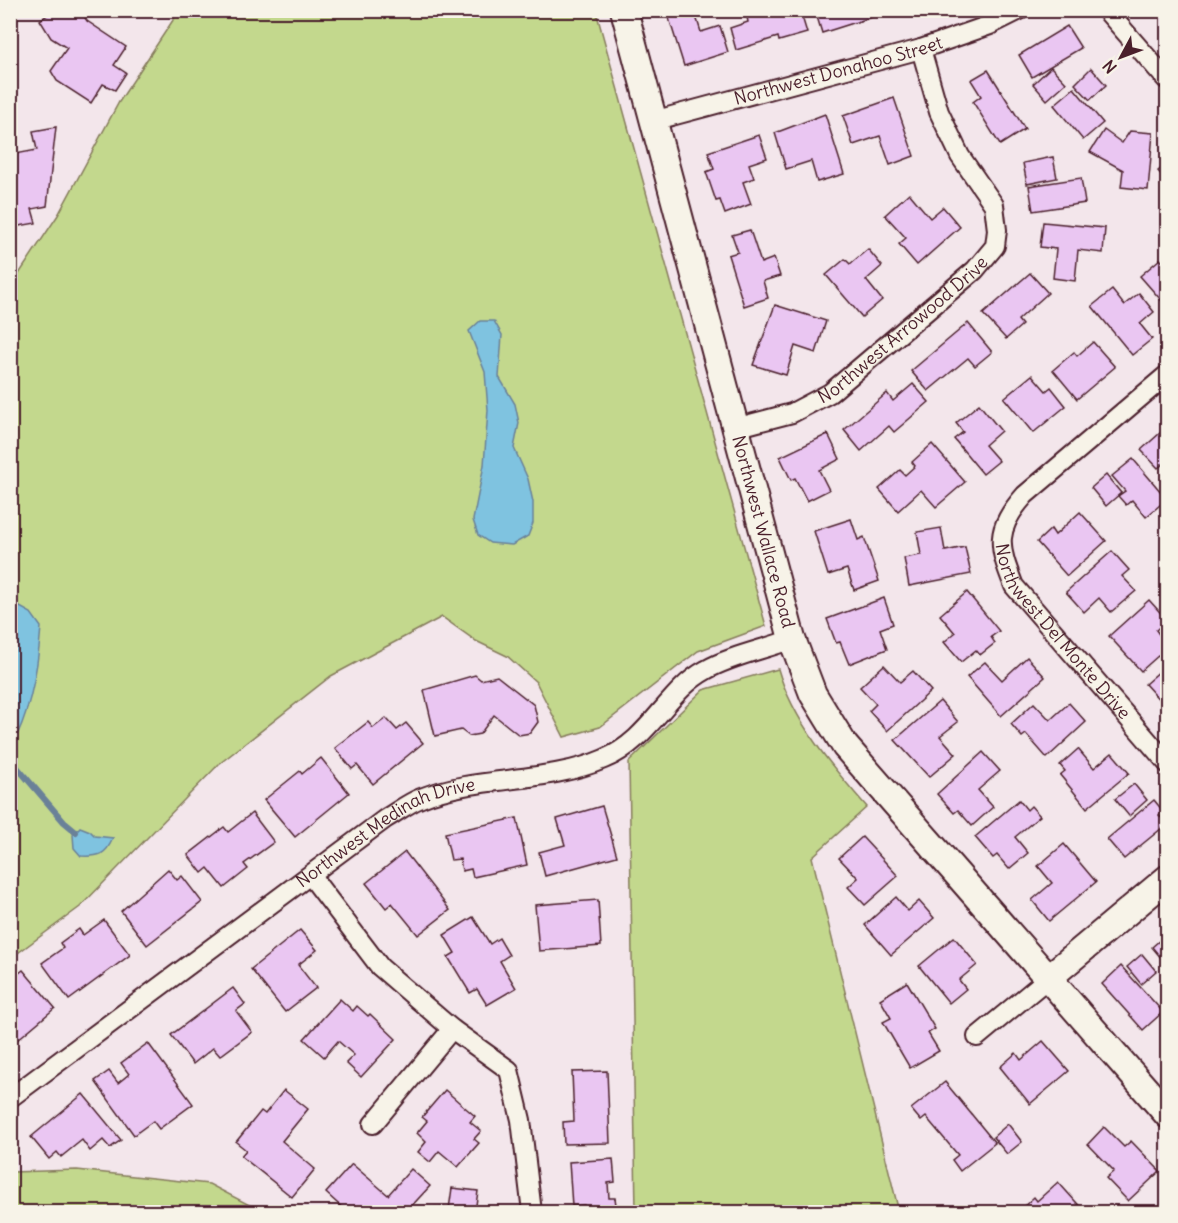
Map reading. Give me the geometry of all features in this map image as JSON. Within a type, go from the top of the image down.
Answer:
[{"type":"street","name":"Northwest Wallace Road","points":[[624,10],[792,639],[813,694],[845,746],[1167,1115]]},
{"type":"street","name":"Northwest Donahoo Street","points":[[653,121],[959,38],[1020,10]]},
{"type":"street","points":[[1106,10],[1166,79]]},
{"type":"street","name":"Northwest Arrowood Drive","points":[[735,428],[792,413],[830,393],[975,270],[995,246],[998,230],[994,205],[960,156],[939,112],[921,49]]},
{"type":"street","name":"Northwest Del Monte Drive","points":[[1167,374],[1025,495],[1011,510],[1003,527],[1001,555],[1014,586],[1167,764]]},
{"type":"street","name":"Northwest Medinah Drive","points":[[10,1098],[385,819],[420,799],[452,789],[579,768],[605,759],[650,727],[685,686],[706,670],[792,639]]},
{"type":"street","points":[[311,876],[380,967],[452,1029],[509,1070],[521,1120],[532,1212]]},
{"type":"street","points":[[976,1037],[1167,878]]},
{"type":"street","points":[[373,1124],[452,1029]]},
{"type":"green space","points":[[179,11],[596,11],[766,626],[698,651],[600,727],[564,737],[536,682],[507,656],[476,641],[442,617],[331,676],[219,764],[80,907],[11,958],[11,286],[58,215],[119,102]]},
{"type":"green space","points":[[778,669],[793,707],[804,725],[840,776],[867,807],[812,857],[899,1212],[636,1212],[629,762],[703,690]]},
{"type":"green space","points":[[77,1170],[209,1184],[263,1212],[11,1212],[11,1172]]},
{"type":"water","points":[[480,321],[494,321],[502,335],[499,377],[515,404],[519,423],[514,448],[528,479],[533,502],[533,523],[528,536],[512,545],[490,543],[478,535],[473,520],[484,465],[488,410],[485,372],[469,331]]},
{"type":"water","points":[[11,602],[31,613],[41,627],[32,689],[24,719],[11,747]]},
{"type":"water","points":[[80,827],[95,836],[113,838],[108,848],[101,854],[81,856],[74,848],[73,835]]},
{"type":"building","points":[[55,10],[80,10],[87,21],[126,47],[114,65],[126,73],[115,90],[103,84],[91,103],[57,81],[51,71],[67,48],[51,38],[40,20]]},
{"type":"building","points":[[683,10],[694,10],[701,32],[720,26],[728,52],[684,66],[668,15]]},
{"type":"building","points":[[766,10],[800,10],[807,33],[779,41],[778,37],[736,50],[730,28],[748,22],[747,17]]},
{"type":"building","points":[[815,10],[887,10],[888,12],[822,33]]},
{"type":"building","points":[[1067,26],[1081,48],[1032,77],[1019,55]]},
{"type":"building","points":[[1051,67],[1066,83],[1047,100],[1033,84]]},
{"type":"building","points":[[1091,68],[1106,85],[1090,100],[1075,84]]},
{"type":"building","points":[[988,70],[1025,129],[1000,145],[973,102],[981,96],[971,80]]},
{"type":"building","points":[[1074,88],[1103,123],[1083,140],[1054,105]]},
{"type":"building","points":[[894,98],[914,156],[890,165],[880,136],[853,145],[843,116]]},
{"type":"building","points":[[825,114],[844,174],[817,182],[811,161],[786,169],[775,133]]},
{"type":"building","points":[[56,127],[47,206],[32,209],[36,223],[13,227],[18,252],[10,253],[10,155],[37,150],[33,131]]},
{"type":"building","points":[[1104,130],[1122,143],[1130,131],[1153,133],[1148,190],[1121,187],[1123,170],[1090,152]]},
{"type":"building","points":[[759,135],[767,158],[749,164],[754,178],[743,182],[751,204],[725,214],[720,200],[716,201],[706,172],[714,169],[708,152]]},
{"type":"building","points":[[1053,157],[1057,178],[1027,184],[1023,163]]},
{"type":"building","points":[[1168,163],[1168,182],[1158,171]]},
{"type":"building","points":[[1081,178],[1085,203],[1033,211],[1029,186]]},
{"type":"building","points":[[909,193],[930,218],[943,207],[960,227],[917,265],[899,244],[906,238],[885,215]]},
{"type":"building","points":[[1043,222],[1105,228],[1103,253],[1078,250],[1075,281],[1053,278],[1056,249],[1040,247]]},
{"type":"building","points":[[750,230],[761,263],[774,258],[780,276],[763,281],[768,298],[744,306],[728,255],[738,252],[732,235]]},
{"type":"building","points":[[868,249],[882,266],[866,280],[882,300],[862,317],[826,275],[845,259],[850,264]]},
{"type":"building","points":[[1160,259],[1168,268],[1168,308],[1140,276]]},
{"type":"building","points":[[1030,273],[1048,293],[1018,320],[1022,325],[1006,339],[983,314]]},
{"type":"building","points":[[1112,290],[1124,305],[1139,293],[1154,312],[1140,324],[1152,339],[1132,355],[1092,306]]},
{"type":"building","points":[[775,305],[826,321],[816,353],[795,346],[786,375],[753,365]]},
{"type":"building","points":[[968,323],[992,352],[975,366],[968,358],[928,391],[911,371]]},
{"type":"building","points":[[1093,342],[1115,367],[1077,399],[1053,370],[1074,352],[1077,356]]},
{"type":"building","points":[[1032,375],[1046,391],[1051,387],[1066,406],[1033,433],[1004,398]]},
{"type":"building","points":[[913,384],[929,402],[894,432],[889,426],[861,451],[844,430],[887,393],[893,401]]},
{"type":"building","points":[[979,404],[1001,431],[985,445],[999,461],[983,474],[954,439],[963,432],[956,423]]},
{"type":"building","points":[[1168,426],[1168,460],[1158,468],[1141,450]]},
{"type":"building","points":[[828,434],[840,459],[819,470],[829,490],[807,501],[795,478],[791,480],[780,457]]},
{"type":"building","points":[[932,444],[965,482],[936,507],[921,490],[898,511],[879,489],[900,470],[905,475],[915,466],[912,462]]},
{"type":"building","points":[[1133,459],[1167,499],[1146,517],[1132,500],[1126,505],[1118,496],[1125,491],[1112,476]]},
{"type":"building","points":[[1106,475],[1121,493],[1106,506],[1091,488]]},
{"type":"building","points":[[1080,512],[1106,541],[1067,576],[1037,542],[1051,529],[1055,535]]},
{"type":"building","points":[[851,519],[858,540],[864,537],[879,581],[854,590],[847,569],[828,575],[814,531]]},
{"type":"building","points":[[941,528],[945,551],[965,547],[971,574],[909,586],[904,558],[921,555],[917,532]]},
{"type":"building","points":[[1112,551],[1129,570],[1122,576],[1136,591],[1111,612],[1099,598],[1084,612],[1066,592]]},
{"type":"building","points":[[967,592],[999,631],[991,637],[995,643],[980,655],[976,650],[961,662],[944,642],[955,633],[940,615]]},
{"type":"building","points":[[884,598],[893,624],[880,629],[887,649],[849,664],[840,642],[836,643],[827,619]]},
{"type":"building","points":[[1149,600],[1167,620],[1156,630],[1168,647],[1141,671],[1109,636]]},
{"type":"building","points":[[1027,657],[1045,677],[1001,716],[967,677],[985,662],[1002,680]]},
{"type":"building","points":[[1168,664],[1168,699],[1163,704],[1145,684]]},
{"type":"building","points":[[884,665],[900,682],[913,671],[931,691],[887,731],[869,711],[876,704],[860,687]]},
{"type":"building","points":[[475,675],[481,680],[497,676],[534,705],[538,722],[530,733],[519,735],[494,715],[480,734],[469,736],[461,730],[435,736],[424,690]]},
{"type":"building","points":[[940,701],[958,722],[940,736],[956,754],[929,777],[895,740]]},
{"type":"building","points":[[1034,703],[1050,720],[1069,703],[1086,722],[1047,758],[1026,734],[1022,737],[1011,724]]},
{"type":"building","points":[[386,718],[397,730],[406,723],[423,743],[373,784],[357,765],[352,769],[335,748],[368,722],[373,728]]},
{"type":"building","points":[[1078,749],[1094,768],[1112,753],[1129,773],[1087,808],[1060,775],[1065,771],[1060,765]]},
{"type":"building","points":[[983,752],[1000,771],[978,790],[993,807],[972,826],[958,810],[954,813],[937,794]]},
{"type":"building","points":[[321,758],[349,793],[295,837],[264,800],[300,771],[302,774]]},
{"type":"building","points":[[1134,784],[1147,800],[1129,816],[1115,799]]},
{"type":"building","points":[[1019,800],[1027,810],[1031,806],[1040,816],[1015,837],[1028,853],[1009,869],[997,855],[993,858],[975,837]]},
{"type":"building","points":[[1154,800],[1163,811],[1159,815],[1167,824],[1124,859],[1107,839]]},
{"type":"building","points":[[602,806],[617,856],[545,876],[539,852],[565,845],[557,819]]},
{"type":"building","points":[[252,813],[274,842],[244,864],[248,869],[224,888],[208,868],[202,873],[188,855],[224,827],[228,832]]},
{"type":"building","points":[[517,818],[527,865],[473,877],[471,869],[462,871],[460,859],[451,860],[445,833]]},
{"type":"building","points":[[862,837],[898,876],[865,905],[848,887],[858,878],[839,858]]},
{"type":"building","points":[[1064,844],[1096,882],[1049,921],[1032,900],[1052,883],[1038,866]]},
{"type":"building","points":[[405,852],[450,910],[418,935],[392,903],[386,908],[366,883]]},
{"type":"building","points":[[168,869],[177,880],[182,876],[202,902],[147,945],[121,911]]},
{"type":"building","points":[[896,897],[908,911],[919,901],[934,918],[891,955],[865,925]]},
{"type":"building","points":[[598,900],[601,946],[539,951],[535,905]]},
{"type":"building","points":[[473,917],[490,944],[499,938],[509,955],[500,961],[516,988],[487,1005],[477,989],[470,993],[448,957],[455,953],[444,935]]},
{"type":"building","points":[[104,920],[130,955],[69,1000],[42,963],[63,948],[60,943],[79,929],[83,935]]},
{"type":"building","points":[[300,930],[317,950],[298,965],[316,988],[285,1012],[251,969]]},
{"type":"building","points":[[1168,933],[1168,964],[1167,965],[1152,947]]},
{"type":"building","points":[[954,937],[977,965],[959,980],[966,989],[949,1003],[919,966]]},
{"type":"building","points":[[1142,954],[1156,971],[1141,984],[1127,967]]},
{"type":"building","points":[[1121,966],[1163,1012],[1143,1030],[1102,984]]},
{"type":"building","points":[[23,970],[55,1008],[10,1046],[10,980]]},
{"type":"building","points":[[907,982],[935,1029],[928,1033],[939,1051],[910,1068],[883,1022],[891,1018],[880,999]]},
{"type":"building","points":[[233,988],[245,1004],[236,1011],[252,1032],[220,1056],[213,1048],[193,1064],[171,1035]]},
{"type":"building","points":[[340,999],[353,1011],[357,1006],[368,1016],[370,1014],[396,1039],[361,1077],[346,1063],[354,1055],[338,1041],[324,1057],[304,1039]]},
{"type":"building","points":[[1043,1041],[1069,1071],[1030,1104],[1000,1067],[1016,1053],[1021,1060]]},
{"type":"building","points":[[148,1043],[193,1104],[159,1129],[153,1121],[134,1135],[95,1081],[109,1071],[118,1083],[129,1074],[121,1063]]},
{"type":"building","points":[[607,1071],[610,1143],[564,1144],[563,1122],[574,1121],[572,1072]]},
{"type":"building","points":[[945,1082],[995,1143],[960,1171],[952,1160],[958,1155],[926,1117],[921,1121],[911,1109]]},
{"type":"building","points":[[284,1090],[308,1109],[282,1141],[315,1169],[292,1197],[241,1156],[246,1150],[236,1142],[261,1111],[265,1114]]},
{"type":"building","points":[[445,1090],[475,1116],[470,1122],[481,1131],[474,1139],[479,1143],[458,1167],[439,1151],[430,1162],[418,1152],[426,1142],[417,1133],[427,1121],[422,1117]]},
{"type":"building","points":[[83,1094],[121,1140],[110,1148],[103,1140],[90,1151],[82,1140],[61,1157],[57,1152],[49,1159],[31,1137]]},
{"type":"building","points":[[1008,1124],[1022,1142],[1007,1154],[993,1137]]},
{"type":"building","points":[[1104,1127],[1124,1147],[1131,1141],[1160,1171],[1128,1201],[1106,1178],[1114,1171],[1088,1144]]},
{"type":"building","points":[[613,1159],[615,1182],[608,1183],[609,1198],[615,1198],[617,1212],[585,1212],[584,1205],[572,1206],[569,1162]]},
{"type":"building","points":[[352,1164],[388,1195],[411,1169],[430,1186],[406,1212],[347,1212],[326,1193]]},
{"type":"building","points":[[1058,1182],[1085,1212],[1019,1211],[1034,1197],[1037,1201]]},
{"type":"building","points":[[452,1188],[478,1191],[475,1212],[428,1212],[435,1207],[449,1209]]},
{"type":"waterway","points":[[10,759],[64,822],[76,832]]}]
